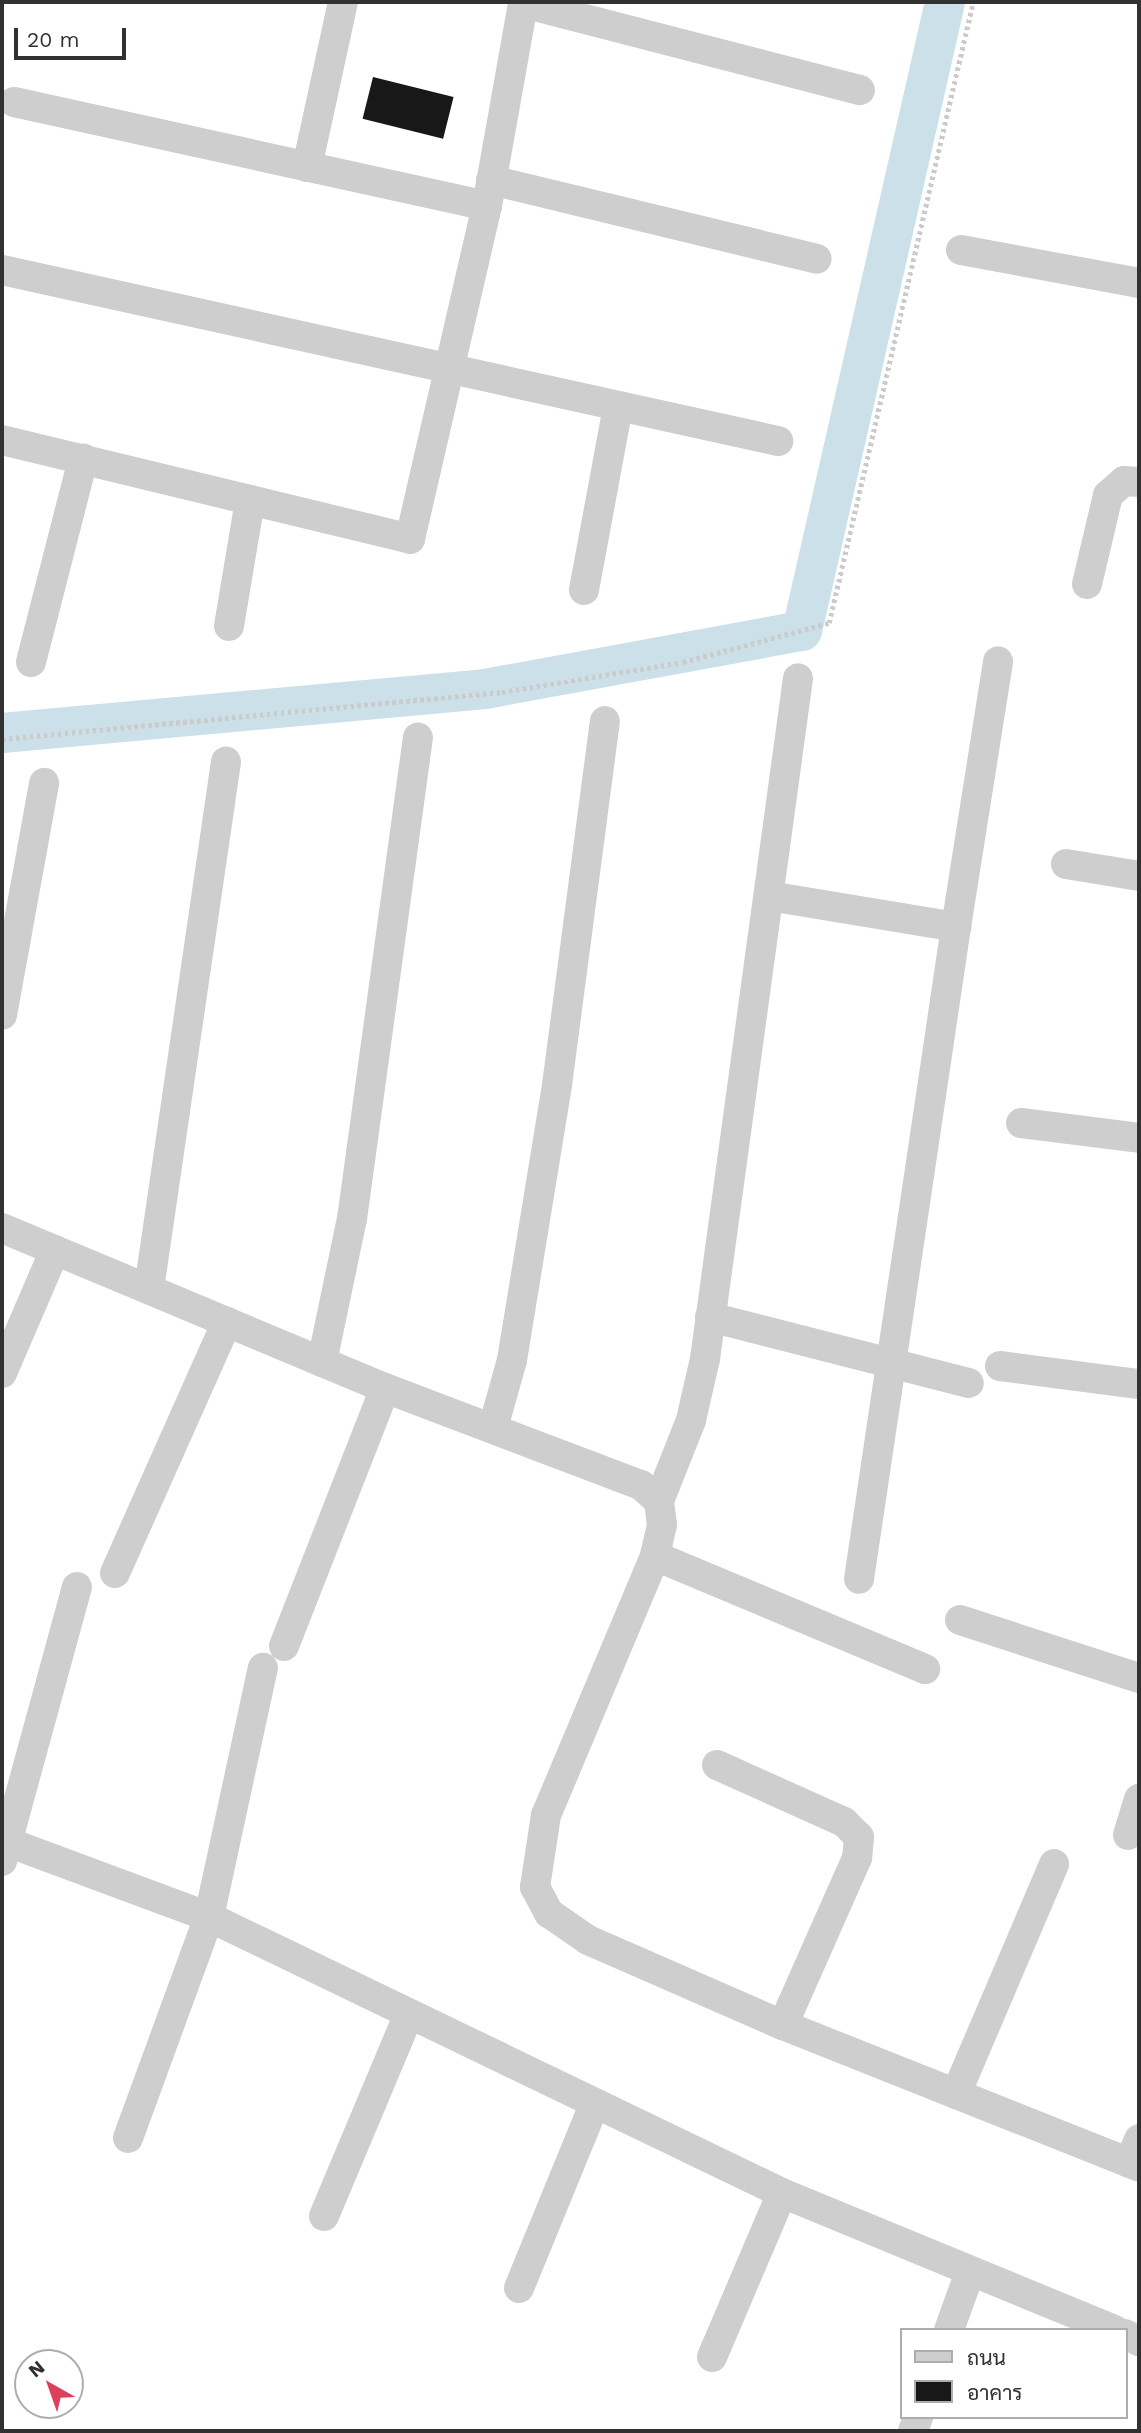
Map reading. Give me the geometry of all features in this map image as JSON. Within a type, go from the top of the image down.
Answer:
[{"type":"street","points":[[307,167],[343,2]]},
{"type":"street","points":[[2,440],[410,539],[489,193],[523,2],[860,90]]},
{"type":"street","points":[[13,102],[307,167],[489,193],[817,259]]},
{"type":"street","points":[[961,250],[1139,283]]},
{"type":"street","points":[[2,270],[778,441]]},
{"type":"street","points":[[584,590],[618,407]]},
{"type":"street","points":[[31,662],[83,459]]},
{"type":"street","points":[[1087,584],[1108,495],[1124,481],[1139,482]]},
{"type":"street","points":[[229,626],[250,500]]},
{"type":"street","points":[[859,1579],[998,661]]},
{"type":"street","points":[[798,678],[710,1317],[691,1420],[659,1501],[662,1525],[655,1556],[546,1815],[535,1887],[549,1913],[588,1940],[783,2025],[956,2094],[1136,2156]]},
{"type":"street","points":[[493,1429],[512,1360],[557,1085],[605,721]]},
{"type":"street","points":[[322,1362],[352,1219],[418,737]]},
{"type":"street","points":[[149,1289],[226,762]]},
{"type":"street","points":[[2,1015],[44,783]]},
{"type":"street","points":[[1066,864],[1139,876]]},
{"type":"street","points":[[769,896],[956,927]]},
{"type":"street","points":[[1021,1123],[1139,1138]]},
{"type":"street","points":[[2,1228],[385,1388],[641,1485],[659,1501]]},
{"type":"street","points":[[2,1373],[55,1250]]},
{"type":"street","points":[[710,1317],[969,1383]]},
{"type":"street","points":[[115,1573],[226,1322]]},
{"type":"street","points":[[1000,1366],[1139,1384]]},
{"type":"street","points":[[284,1646],[385,1388]]},
{"type":"street","points":[[655,1556],[925,1669]]},
{"type":"street","points":[[77,1587],[4,1848],[209,1917],[594,2105],[782,2193],[1110,2328]]},
{"type":"street","points":[[960,1620],[1139,1678]]},
{"type":"street","points":[[128,2138],[209,1917],[264,1668]]},
{"type":"street","points":[[717,1765],[844,1822],[859,1837],[857,1858],[783,2025]]},
{"type":"street","points":[[1128,1835],[1139,1799]]},
{"type":"street","points":[[956,2094],[1054,1864]]},
{"type":"street","points":[[324,2216],[410,2014]]},
{"type":"street","points":[[519,2288],[594,2105]]},
{"type":"street","points":[[712,2357],[782,2193]]},
{"type":"street","points":[[950,2328],[970,2272]]},
{"type":"building","points":[[373,77],[454,97],[443,139],[363,119]]},
{"type":"waterway","points":[[2,733],[485,689],[802,631],[945,2]]}]
